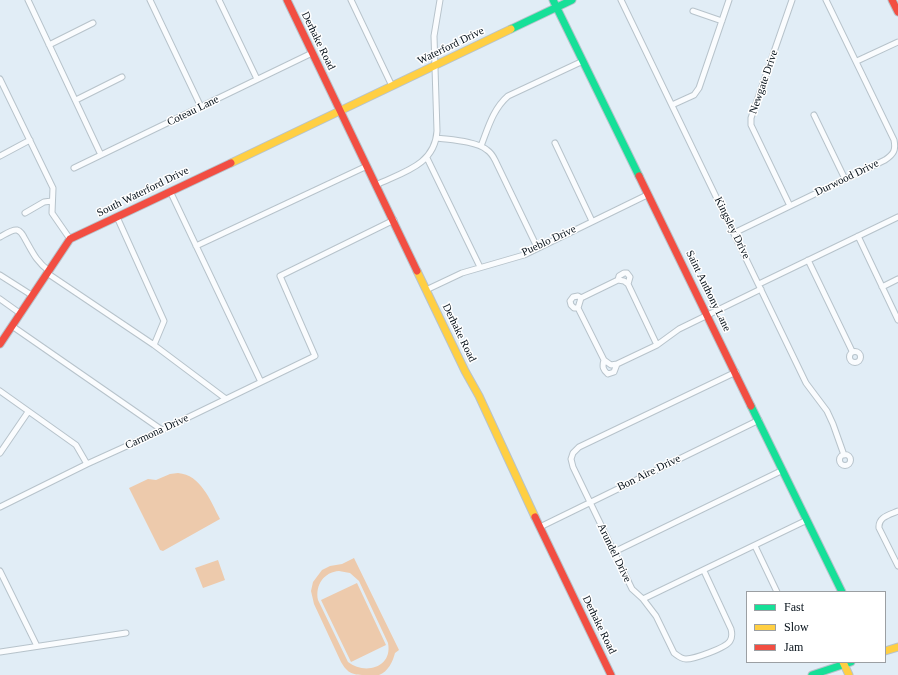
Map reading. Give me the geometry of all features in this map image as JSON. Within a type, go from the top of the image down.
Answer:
[{"type":"street","points":[[28,0],[101,155]]},
{"type":"street","points":[[150,0],[200,107]]},
{"type":"street","points":[[219,0],[257,79]]},
{"type":"street","name":"Derhake Road","points":[[287,0],[394,220],[426,290],[479,396],[611,675]]},
{"type":"street","points":[[351,0],[392,86]]},
{"type":"street","points":[[376,185],[419,164],[427,158],[435,145],[437,138],[434,36],[440,0]]},
{"type":"street","name":"Saint Anthony Lane","points":[[553,0],[647,195],[736,372],[842,591]]},
{"type":"street","name":"Waterford Drive","points":[[340,110],[572,0]]},
{"type":"street","name":"Kingsley Drive","points":[[621,0],[806,382],[826,412],[832,424],[844,455]]},
{"type":"street","points":[[672,105],[694,95],[699,88],[729,0]]},
{"type":"street","name":"Newgate Drive","points":[[790,206],[751,125],[751,118],[792,0]]},
{"type":"street","name":"Durwood Drive","points":[[734,233],[886,160],[893,154],[895,147],[894,140],[857,61],[826,0]]},
{"type":"street","points":[[892,0],[898,12]]},
{"type":"street","points":[[693,11],[722,21]]},
{"type":"street","points":[[49,45],[93,23]]},
{"type":"street","points":[[857,61],[898,42]]},
{"type":"street","name":"Coteau Lane","points":[[74,168],[312,53]]},
{"type":"street","points":[[480,146],[496,110],[508,96],[583,61]]},
{"type":"street","points":[[76,100],[122,77]]},
{"type":"street","points":[[0,79],[2,88],[30,140],[53,188],[52,213],[70,239],[0,344]]},
{"type":"street","name":"South Waterford Drive","points":[[70,239],[340,110]]},
{"type":"street","points":[[814,115],[845,179]]},
{"type":"street","points":[[437,138],[480,146],[487,149],[495,160],[537,248]]},
{"type":"street","points":[[0,156],[30,140]]},
{"type":"street","points":[[555,143],[592,221]]},
{"type":"street","points":[[427,158],[480,267]]},
{"type":"street","points":[[196,246],[367,166]]},
{"type":"street","points":[[170,191],[261,382]]},
{"type":"street","name":"Pueblo Drive","points":[[426,290],[462,273],[524,255],[647,195]]},
{"type":"street","points":[[25,213],[44,202],[52,201]]},
{"type":"street","points":[[116,217],[164,321],[154,345]]},
{"type":"street","points":[[758,284],[898,217]]},
{"type":"street","name":"Carmona Drive","points":[[0,507],[315,356],[280,276],[394,220]]},
{"type":"street","points":[[0,237],[14,230],[21,232],[31,251],[48,272],[154,345],[226,399]]},
{"type":"street","points":[[858,236],[898,320]]},
{"type":"street","points":[[808,260],[852,352]]},
{"type":"street","points":[[618,280],[619,276],[624,273],[627,274],[630,277],[628,284]]},
{"type":"street","points":[[0,275],[32,296]]},
{"type":"street","points":[[882,287],[898,279]]},
{"type":"street","points":[[578,308],[574,308],[571,305],[570,301],[573,297],[578,296],[581,298],[618,280],[624,281],[628,284],[657,345]]},
{"type":"street","points":[[614,365],[657,345],[679,329],[761,289]]},
{"type":"street","points":[[581,298],[578,308],[604,360],[614,365]]},
{"type":"street","points":[[0,299],[21,314]]},
{"type":"street","points":[[12,326],[162,430]]},
{"type":"street","points":[[604,360],[602,366],[604,371],[608,374],[614,372],[614,365]]},
{"type":"street","name":"Arundel Drive","points":[[704,571],[732,629],[730,641],[725,646],[684,659],[678,657],[674,653],[656,616],[632,589],[573,467],[571,459],[573,453],[579,447],[736,372]]},
{"type":"street","points":[[0,392],[76,445],[87,464]]},
{"type":"street","points":[[0,453],[28,412]]},
{"type":"street","name":"Bon Aire Drive","points":[[540,527],[759,420]]},
{"type":"street","points":[[614,552],[783,470]]},
{"type":"street","points":[[898,511],[883,517],[880,520],[879,528],[898,566]]},
{"type":"street","points":[[643,600],[807,520]]},
{"type":"street","points":[[755,546],[777,591]]},
{"type":"street","points":[[0,571],[37,646]]},
{"type":"street","points":[[0,652],[126,633]]},
{"type":"street","points":[[886,651],[898,647]]},
{"type":"street","points":[[812,675],[846,663],[849,675]]},
{"type":"shaded area","points":[[178,473],[193,478],[199,483],[220,519],[163,551],[160,550],[129,488],[148,479],[156,480],[170,474]]},
{"type":"shaded area","points":[[354,558],[399,650],[395,653],[391,663],[382,674],[354,674],[346,669],[341,662],[314,604],[311,591],[313,582],[322,570],[330,566],[342,564]],"holes":[[[339,571],[350,573],[359,581],[388,643],[386,658],[376,667],[362,668],[348,662],[318,600],[317,594],[319,584],[325,577]]]},
{"type":"shaded area","points":[[218,560],[225,580],[203,588],[195,568]]},
{"type":"shaded area","points":[[357,583],[386,645],[351,662],[321,600]]},
{"type":"traffic: fast","points":[[553,0],[639,176]]},
{"type":"traffic: fast","points":[[511,29],[572,0]]},
{"type":"traffic: fast","points":[[751,406],[842,591]]},
{"type":"traffic: fast","points":[[812,675],[848,663]]},
{"type":"traffic: slow","points":[[231,163],[511,29]]},
{"type":"traffic: slow","points":[[417,271],[465,371],[479,396],[535,517]]},
{"type":"traffic: slow","points":[[886,651],[898,647]]},
{"type":"traffic: slow","points":[[843,663],[849,675]]},
{"type":"traffic: jam","points":[[287,0],[417,271]]},
{"type":"traffic: jam","points":[[892,0],[898,12]]},
{"type":"traffic: jam","points":[[0,344],[70,239],[231,163]]},
{"type":"traffic: jam","points":[[639,176],[751,406]]},
{"type":"traffic: jam","points":[[535,517],[611,675]]}]
